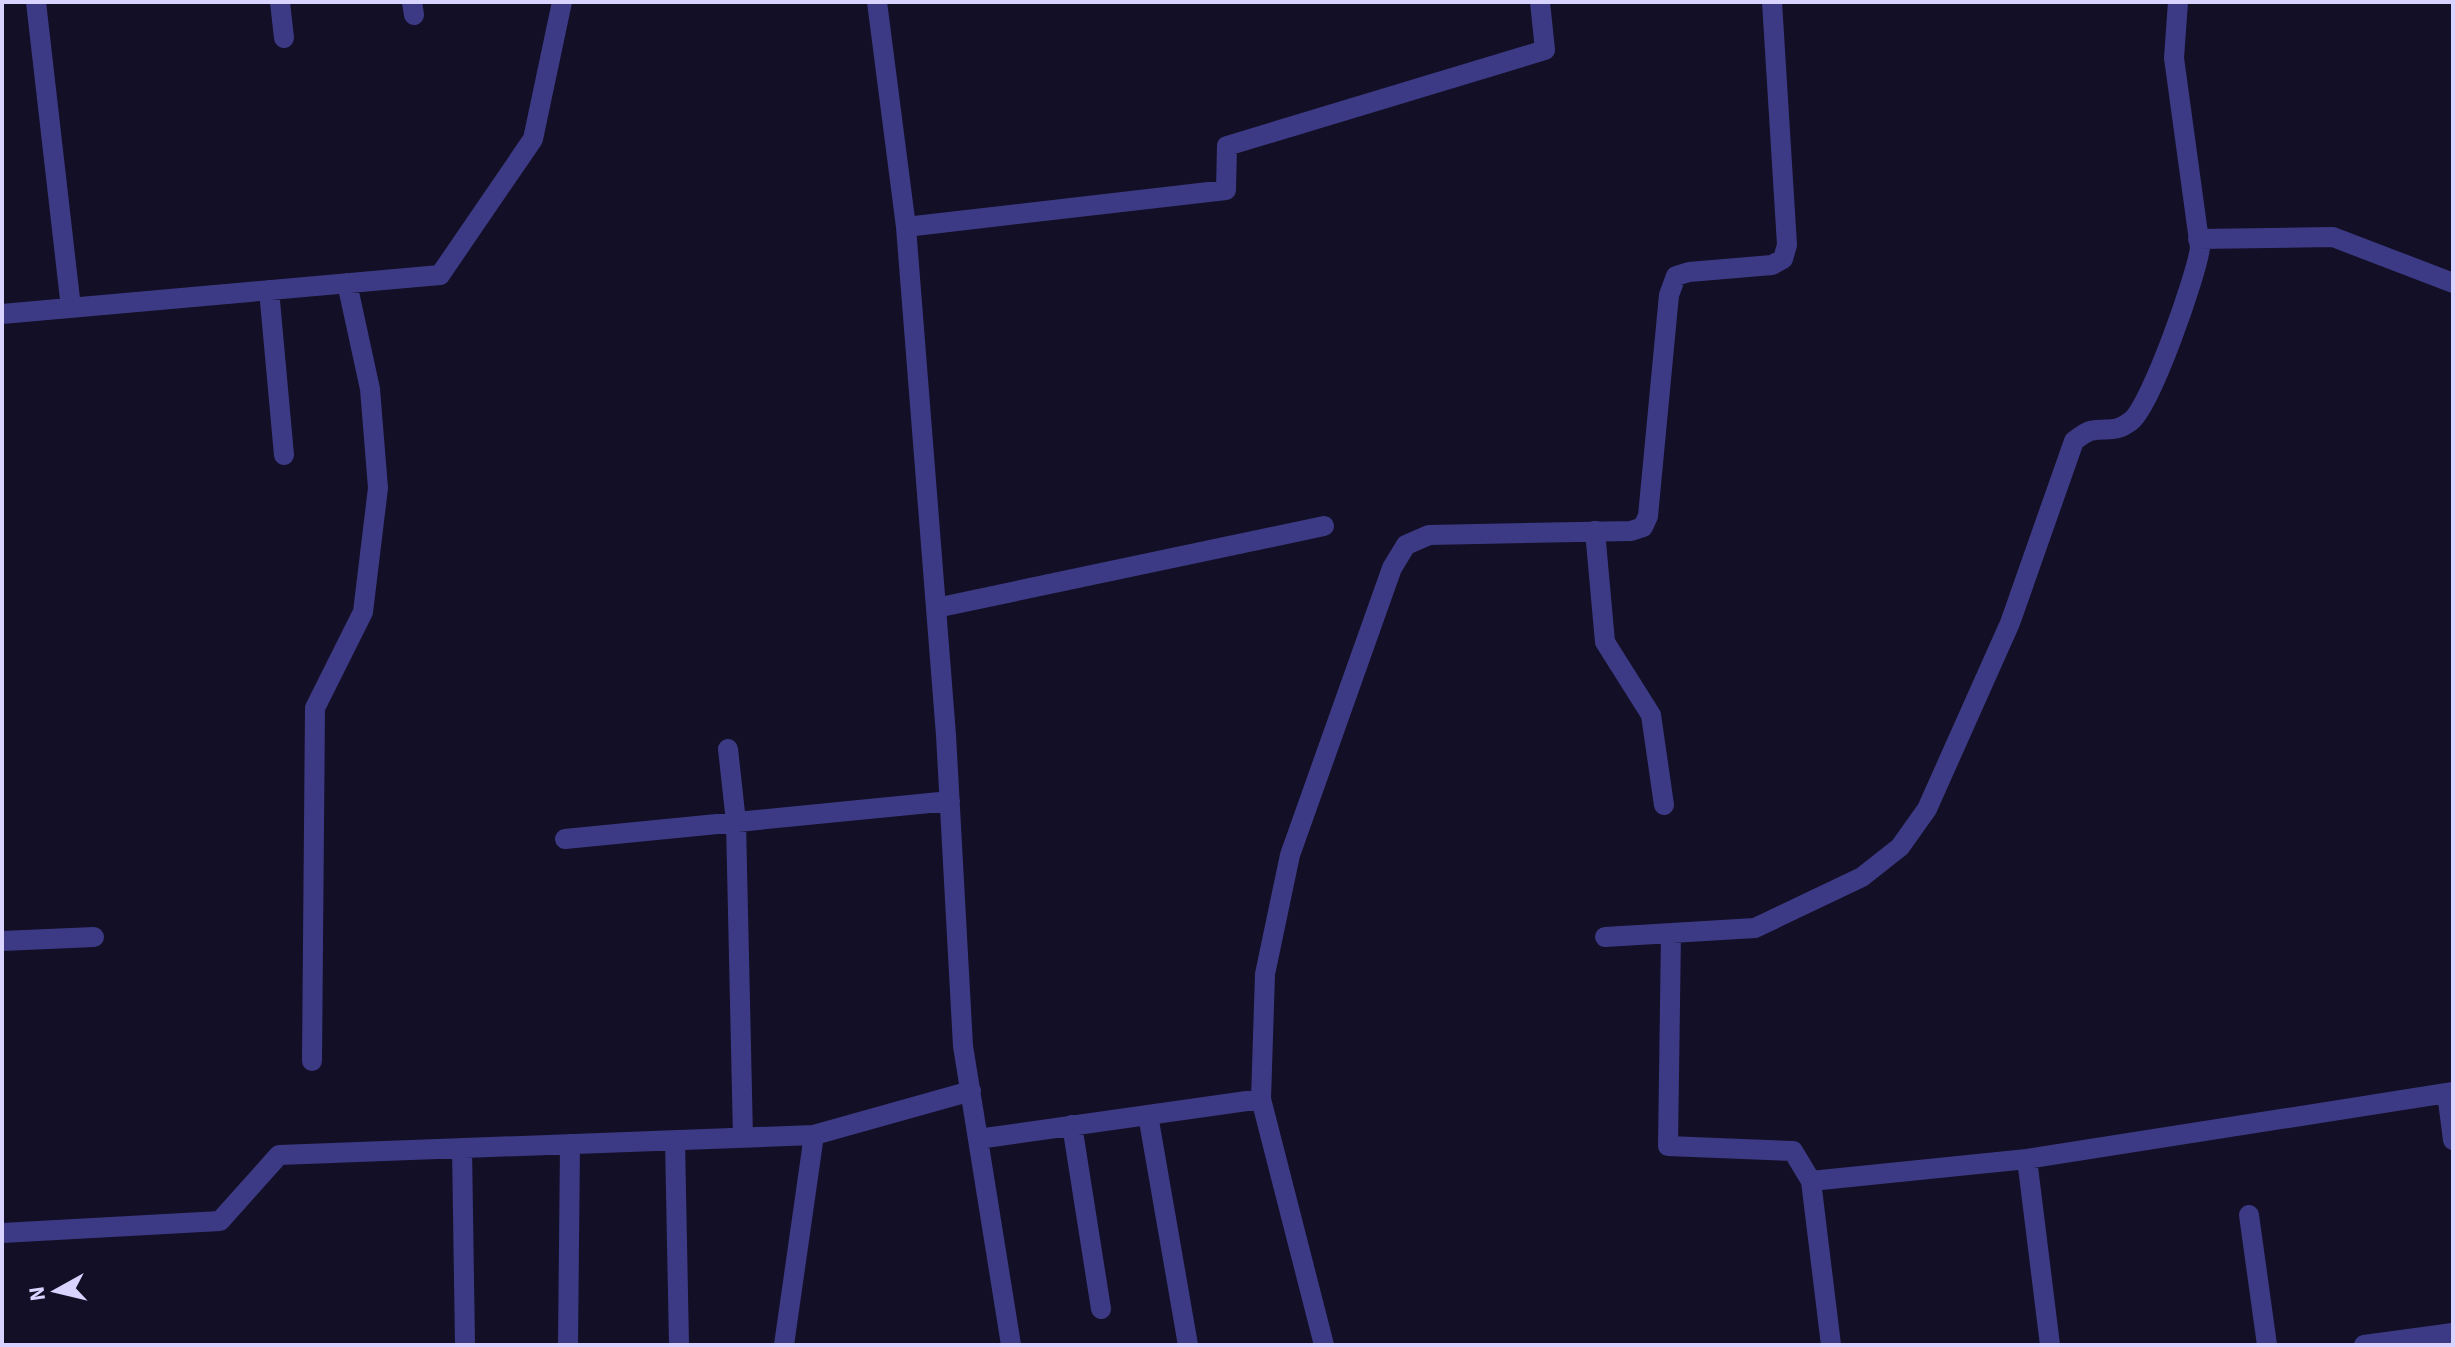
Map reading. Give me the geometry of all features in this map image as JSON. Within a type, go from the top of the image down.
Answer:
[{"type":"street","points":[[36,2],[71,308]]},
{"type":"street","points":[[280,2],[284,38]]},
{"type":"street","points":[[2,314],[440,275],[533,139],[562,2]]},
{"type":"street","points":[[877,2],[906,227],[950,801],[963,1046],[1011,1345]]},
{"type":"street","points":[[906,227],[1226,190],[1227,146],[1545,50],[1540,2]]},
{"type":"street","points":[[1324,1345],[1261,1099],[1265,974],[1290,855],[1392,568],[1406,545],[1429,535],[1631,531],[1643,527],[1648,516],[1669,295],[1676,276],[1689,272],[1772,265],[1783,259],[1787,245],[1772,2]]},
{"type":"street","points":[[1605,937],[1755,928],[1862,877],[1900,847],[1927,809],[2010,623],[2074,441],[2088,431],[2115,431],[2138,415],[2174,334],[2197,267],[2200,248],[2174,58],[2178,2]]},
{"type":"street","points":[[2198,239],[2333,237],[2453,283]]},
{"type":"street","points":[[312,1061],[315,708],[363,612],[378,488],[370,389],[347,283]]},
{"type":"street","points":[[269,290],[284,455]]},
{"type":"street","points":[[936,608],[1324,526]]},
{"type":"street","points":[[1595,531],[1605,642],[1651,715],[1664,805]]},
{"type":"street","points":[[728,749],[736,822],[743,1138]]},
{"type":"street","points":[[565,839],[950,801]]},
{"type":"street","points":[[1671,933],[1668,1146],[1793,1151],[1811,1181],[1831,1345]]},
{"type":"street","points":[[2,941],[94,937]]},
{"type":"street","points":[[2,1233],[220,1221],[279,1155],[814,1135],[971,1091]]},
{"type":"street","points":[[1811,1181],[2027,1159],[2450,1093],[2453,1140]]},
{"type":"street","points":[[978,1139],[1261,1099]]},
{"type":"street","points":[[1148,1115],[1188,1345]]},
{"type":"street","points":[[1072,1125],[1101,1309]]},
{"type":"street","points":[[784,1345],[814,1135]]},
{"type":"street","points":[[675,1140],[679,1345]]},
{"type":"street","points":[[568,1345],[570,1144]]},
{"type":"street","points":[[462,1148],[465,1345]]},
{"type":"street","points":[[2027,1159],[2050,1345]]},
{"type":"street","points":[[2249,1215],[2267,1345]]},
{"type":"street","points":[[2364,1345],[2453,1333]]}]
